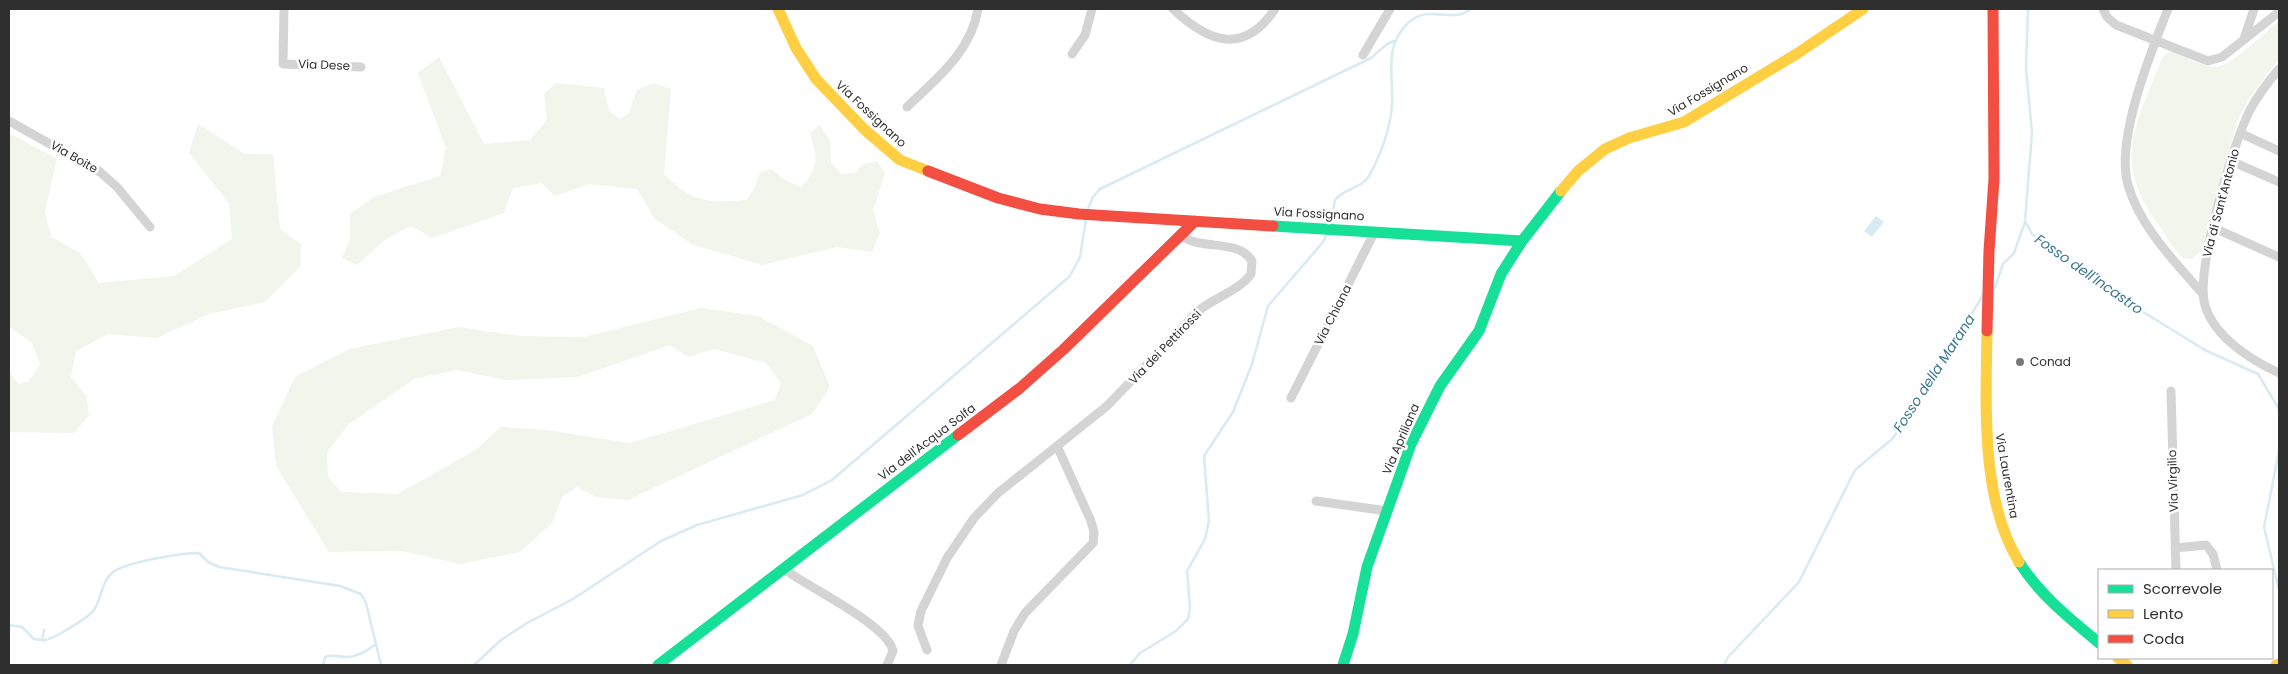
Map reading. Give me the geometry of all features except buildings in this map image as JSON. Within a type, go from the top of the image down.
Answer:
[{"type":"street","name":"Via Dese","points":[[284,9],[282,64],[361,67]]},
{"type":"street","name":"Via Fossignano","points":[[778,9],[796,48],[816,79],[857,122],[900,160],[991,196],[1040,208],[1079,214],[1522,241],[1576,173],[1602,151],[1626,139],[1663,131],[1684,122],[1798,52],[1863,9]]},
{"type":"street","points":[[907,107],[962,51],[972,31],[978,9]]},
{"type":"street","points":[[1072,54],[1085,35],[1092,9]]},
{"type":"street","points":[[1173,9],[1199,30],[1223,40],[1236,39],[1254,33],[1263,26],[1275,9]]},
{"type":"street","points":[[1363,55],[1390,9]]},
{"type":"street","name":"Via Laurentina","points":[[1993,9],[1994,179],[1985,425],[1996,503],[2014,556],[2032,583],[2057,608],[2098,642]]},
{"type":"street","points":[[2102,9],[2109,20],[2116,24],[2206,61],[2219,58],[2279,12]]},
{"type":"street","points":[[2168,9],[2156,40],[2126,138],[2125,163],[2127,183],[2138,208],[2153,233],[2203,294]]},
{"type":"street","points":[[2243,40],[2254,9]]},
{"type":"street","name":"Via di Sant'Antonio","points":[[2279,69],[2257,98],[2240,134],[2205,261],[2203,294],[2208,314],[2223,334],[2251,358],[2279,372]]},
{"type":"street","name":"Via Boite","points":[[9,121],[100,172],[117,187],[150,227]]},
{"type":"street","points":[[2240,134],[2279,151]]},
{"type":"street","points":[[2231,162],[2279,182]]},
{"type":"street","name":"Via dell'Acqua Solfa","points":[[658,665],[1020,388],[1064,349],[1195,221]]},
{"type":"street","points":[[2214,228],[2279,257]]},
{"type":"street","name":"Via Chiana","points":[[1291,398],[1375,231]]},
{"type":"street","name":"Via dei Pettirossi","points":[[927,650],[919,630],[919,615],[930,589],[952,548],[988,502],[1114,400],[1197,312],[1210,301],[1242,283],[1251,274],[1252,261],[1243,252],[1191,243],[1180,236]]},
{"type":"street","name":"Via Apriliana","points":[[1343,665],[1353,634],[1366,567],[1426,411],[1444,380],[1479,330],[1501,274],[1522,241]]},
{"type":"street","name":"Via Virgilio","points":[[2171,391],[2176,569]]},
{"type":"street","points":[[1001,665],[1014,631],[1028,608],[1093,543],[1094,532],[1090,518],[1056,446]]},
{"type":"street","points":[[1316,501],[1387,511]]},
{"type":"street","points":[[2175,548],[2206,545],[2213,554],[2217,569]]},
{"type":"street","points":[[784,569],[811,588],[868,622],[883,634],[893,651],[887,665]]},
{"type":"shaded area","points":[[2279,21],[2279,59],[2249,98],[2237,122],[2202,250],[2192,259],[2183,258],[2143,201],[2135,180],[2132,160],[2133,140],[2138,121],[2163,56],[2172,51],[2202,64],[2212,67],[2220,66],[2238,56]]},
{"type":"shaded area","points":[[439,57],[484,144],[530,140],[547,120],[544,94],[556,83],[604,88],[609,111],[620,119],[629,113],[637,90],[654,83],[671,89],[664,174],[684,191],[710,201],[746,200],[755,188],[760,172],[771,169],[785,180],[801,187],[814,169],[815,157],[810,134],[819,125],[830,140],[831,163],[842,174],[855,173],[863,164],[877,161],[885,173],[873,211],[880,233],[872,252],[837,247],[762,265],[691,244],[654,218],[637,189],[589,184],[555,196],[542,183],[513,188],[504,213],[433,238],[411,226],[386,239],[357,265],[342,258],[350,240],[350,214],[374,197],[440,176],[446,148],[418,73]]},
{"type":"shaded area","points":[[198,124],[245,154],[273,154],[280,229],[301,244],[301,266],[265,302],[209,314],[157,338],[108,334],[76,351],[71,377],[86,395],[89,415],[74,433],[9,432],[9,372],[19,384],[29,381],[40,364],[32,343],[9,326],[9,133],[57,159],[45,212],[51,237],[80,253],[99,283],[174,276],[232,239],[229,203],[189,153]]},
{"type":"shaded area","points":[[1876,216],[1884,222],[1872,237],[1864,231]]},
{"type":"shaded area","points":[[701,308],[758,316],[813,346],[830,387],[812,414],[628,500],[596,497],[577,487],[562,497],[552,523],[520,552],[460,564],[402,551],[329,552],[276,466],[272,426],[295,377],[349,349],[459,327],[519,336],[584,337]],"holes":[[[670,345],[688,357],[714,349],[766,363],[781,383],[775,400],[630,443],[546,430],[501,427],[476,450],[397,494],[341,492],[328,477],[327,452],[349,424],[414,379],[456,370],[506,380],[578,377]]]},
{"type":"waterway","points":[[1330,224],[1335,200],[1343,193],[1362,184],[1366,180],[1381,152],[1392,107],[1392,53],[1400,33],[1407,24],[1423,15],[1456,15],[1471,9]]},
{"type":"waterway","name":"Fosso dell'Incastro","points":[[2028,9],[2026,67],[2032,133],[2025,221],[2032,234],[2117,296],[2205,350],[2258,374],[2279,409]]},
{"type":"waterway","points":[[1087,211],[1093,197],[1100,189],[1371,58],[1387,44],[1394,41]]},
{"type":"waterway","points":[[474,665],[501,640],[527,623],[573,599],[661,541],[697,525],[803,495],[832,480],[1070,276],[1080,257],[1086,219]]},
{"type":"waterway","name":"Fosso della Marana","points":[[1995,288],[2003,264],[2014,253],[2025,222]]},
{"type":"waterway","points":[[1130,665],[1140,653],[1176,631],[1188,619],[1190,608],[1187,571],[1205,539],[1209,521],[1204,456],[1233,412],[1252,364],[1268,306],[1323,242],[1328,232]]},
{"type":"waterway","name":"Fosso della Marana","points":[[1724,665],[1728,657],[1799,582],[1855,470],[1892,439],[1916,406],[1983,295]]},
{"type":"waterway","name":"Fosso dell'Incastro","points":[[2279,451],[2264,527],[2279,590]]},
{"type":"waterway","points":[[9,625],[22,627],[34,639],[49,639],[79,622],[94,610],[106,580],[113,572],[130,565],[168,556],[199,553],[208,562],[219,567],[340,586],[361,594],[366,603],[381,665]]},
{"type":"waterway","points":[[42,640],[44,630]]},
{"type":"waterway","points":[[323,665],[325,657],[358,655],[376,644]]},
{"type":"traffic: fast","points":[[1273,226],[1522,241],[1561,191]]},
{"type":"traffic: fast","points":[[1343,665],[1353,634],[1367,567],[1411,444],[1440,386],[1479,331],[1501,274],[1522,241]]},
{"type":"traffic: fast","points":[[658,665],[958,435]]},
{"type":"traffic: fast","points":[[2019,562],[2046,596],[2098,642]]},
{"type":"traffic: slow","points":[[778,9],[796,48],[816,79],[865,130],[900,160],[928,171]]},
{"type":"traffic: slow","points":[[1561,191],[1578,171],[1605,149],[1629,138],[1684,122],[1798,53],[1863,9]]},
{"type":"traffic: slow","points":[[1987,331],[1986,419],[1991,480],[1997,509],[2006,537],[2019,562]]},
{"type":"traffic: slow","points":[[2119,659],[2127,665]]},
{"type":"traffic: jam","points":[[1987,331],[1989,251],[1994,179],[1993,9]]},
{"type":"traffic: jam","points":[[928,171],[998,198],[1040,209],[1079,214],[1273,226]]},
{"type":"traffic: jam","points":[[958,435],[1020,388],[1064,349],[1195,221]]},
{"type":"place","name":"Conad","points":[[2020,362]]}]
